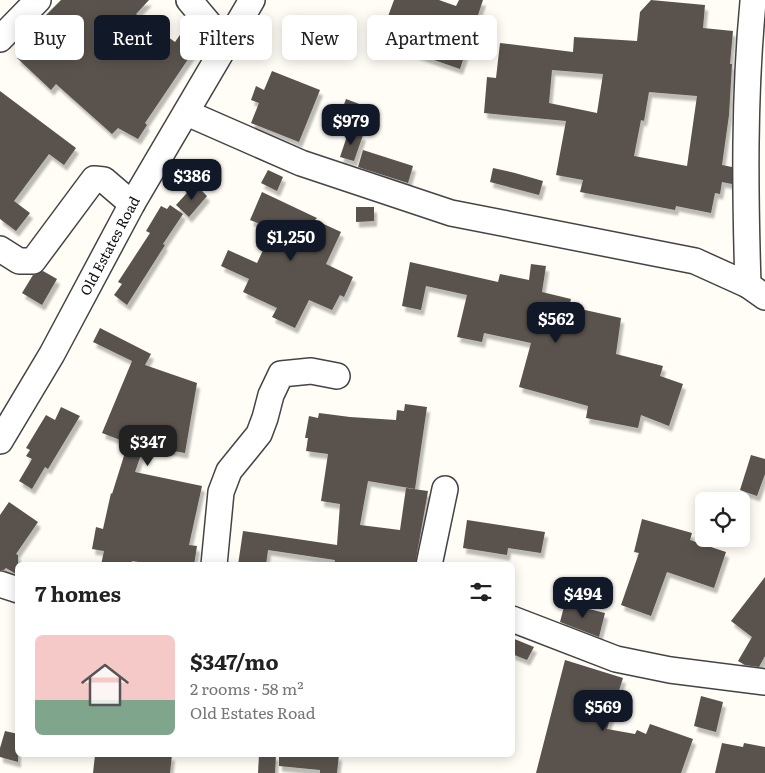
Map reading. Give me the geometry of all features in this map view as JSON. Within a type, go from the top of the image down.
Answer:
[{"type":"street","points":[[0,39],[38,0]]},
{"type":"street","points":[[189,0],[202,15]]},
{"type":"street","name":"Old Estates Road","points":[[243,15],[252,0]]},
{"type":"street","points":[[187,112],[301,163],[451,213],[694,261],[756,291],[745,128],[747,61],[753,1]]},
{"type":"street","name":"Old Estates Road","points":[[2,431],[52,354],[132,204],[217,60]]},
{"type":"street","points":[[0,249],[19,261],[33,261],[94,179],[104,180],[132,204]]},
{"type":"street","points":[[214,562],[221,492],[230,471],[259,434],[271,395],[281,374],[311,371],[337,376]]},
{"type":"street","points":[[431,562],[445,489]]},
{"type":"street","points":[[0,584],[15,589]]},
{"type":"street","points":[[515,620],[616,659],[670,670],[765,682]]},
{"type":"building","points":[[61,0],[149,0],[136,14],[137,15],[94,15],[94,60],[170,60],[170,38],[175,42],[180,35],[180,60],[188,60],[145,123],[147,125],[138,139],[118,128],[112,134],[56,84],[51,90],[19,60],[84,60],[84,15],[46,15]]},
{"type":"building","points":[[394,0],[439,0],[456,6],[459,0],[483,0],[478,15],[389,15]]},
{"type":"building","points":[[651,0],[705,5],[703,28],[733,31],[729,115],[722,165],[732,167],[732,184],[722,182],[720,194],[715,193],[711,213],[676,206],[675,210],[580,192],[583,180],[556,175],[566,121],[484,113],[487,77],[496,78],[500,43],[573,52],[574,37],[637,41],[640,12]],"holes":[[[552,70],[603,74],[597,113],[549,103]],[[649,92],[697,96],[687,166],[634,156],[641,120],[644,121]]]},
{"type":"building","points":[[434,60],[463,60],[460,69]]},
{"type":"building","points":[[272,71],[320,90],[299,142],[251,123],[259,103],[251,100],[256,86],[264,90]]},
{"type":"building","points":[[0,91],[76,148],[64,165],[49,154],[14,201],[30,213],[16,231],[0,219]]},
{"type":"building","points":[[346,99],[370,108],[360,132],[337,123]]},
{"type":"building","points":[[349,130],[363,135],[354,161],[340,157]]},
{"type":"building","points":[[363,150],[413,166],[408,183],[358,167]]},
{"type":"building","points":[[493,168],[543,181],[539,195],[490,182]]},
{"type":"building","points":[[268,170],[283,177],[277,191],[261,183]]},
{"type":"building","points":[[195,184],[207,196],[189,217],[176,205]]},
{"type":"building","points":[[262,192],[317,218],[315,220],[341,232],[326,264],[353,277],[344,297],[340,295],[332,310],[309,300],[295,328],[272,317],[277,308],[243,292],[249,279],[221,266],[228,250],[257,263],[273,229],[250,220]]},
{"type":"building","points":[[170,205],[183,214],[127,305],[114,295],[122,284],[118,282],[150,233],[146,231],[161,206],[167,209]]},
{"type":"building","points":[[356,207],[374,207],[374,221],[356,222]]},
{"type":"building","points":[[410,262],[498,282],[500,274],[529,280],[531,264],[546,266],[542,292],[571,299],[570,303],[576,305],[576,308],[621,318],[616,354],[663,366],[660,376],[683,384],[669,426],[641,415],[638,428],[586,418],[588,406],[519,387],[531,343],[484,333],[482,342],[457,337],[467,295],[426,286],[421,310],[402,306]]},
{"type":"building","points":[[43,271],[57,279],[42,305],[22,293],[33,275]]},
{"type":"building","points":[[100,328],[151,354],[145,365],[197,383],[185,453],[144,446],[135,472],[202,486],[189,545],[197,546],[194,562],[102,562],[104,551],[92,549],[96,527],[103,529],[111,493],[128,443],[102,433],[132,361],[93,342]]},
{"type":"building","points":[[405,404],[427,407],[415,489],[368,481],[360,525],[400,530],[406,488],[428,491],[416,562],[335,562],[335,560],[268,550],[266,562],[238,562],[243,531],[337,545],[340,504],[321,501],[328,454],[306,451],[308,438],[305,438],[309,416],[318,418],[319,413],[396,420],[397,410],[404,411]]},
{"type":"building","points":[[61,407],[80,416],[48,469],[45,467],[32,489],[19,481],[32,459],[26,456],[30,450],[26,448],[46,415],[55,420]]},
{"type":"building","points":[[751,455],[765,459],[765,474],[757,496],[740,490]]},
{"type":"building","points":[[9,502],[38,522],[16,554],[18,555],[18,562],[15,562],[15,573],[6,568],[0,570],[0,515]]},
{"type":"building","points":[[642,519],[692,533],[690,540],[695,542],[695,547],[711,547],[726,552],[714,588],[667,572],[651,616],[621,605],[639,553],[634,552]]},
{"type":"building","points":[[467,520],[545,532],[541,553],[508,548],[507,555],[463,548]]},
{"type":"building","points":[[765,577],[765,656],[759,667],[745,665],[738,661],[752,637],[731,621]]},
{"type":"building","points":[[565,603],[605,613],[599,637],[560,622]]},
{"type":"building","points":[[515,639],[534,647],[527,660],[515,655]]},
{"type":"building","points":[[565,660],[623,678],[607,729],[635,734],[637,730],[646,734],[650,724],[693,739],[681,773],[536,773]]},
{"type":"building","points":[[701,696],[723,702],[716,732],[694,726]]},
{"type":"building","points":[[5,731],[15,733],[15,757],[18,757],[18,762],[0,757],[0,748]]},
{"type":"building","points":[[722,743],[743,747],[744,743],[765,747],[765,773],[715,773]]},
{"type":"building","points":[[95,757],[172,757],[170,773],[93,773]]},
{"type":"building","points":[[259,757],[276,757],[275,773],[258,773]]},
{"type":"building","points":[[279,757],[339,757],[337,773],[320,773],[320,770],[279,766]]}]
